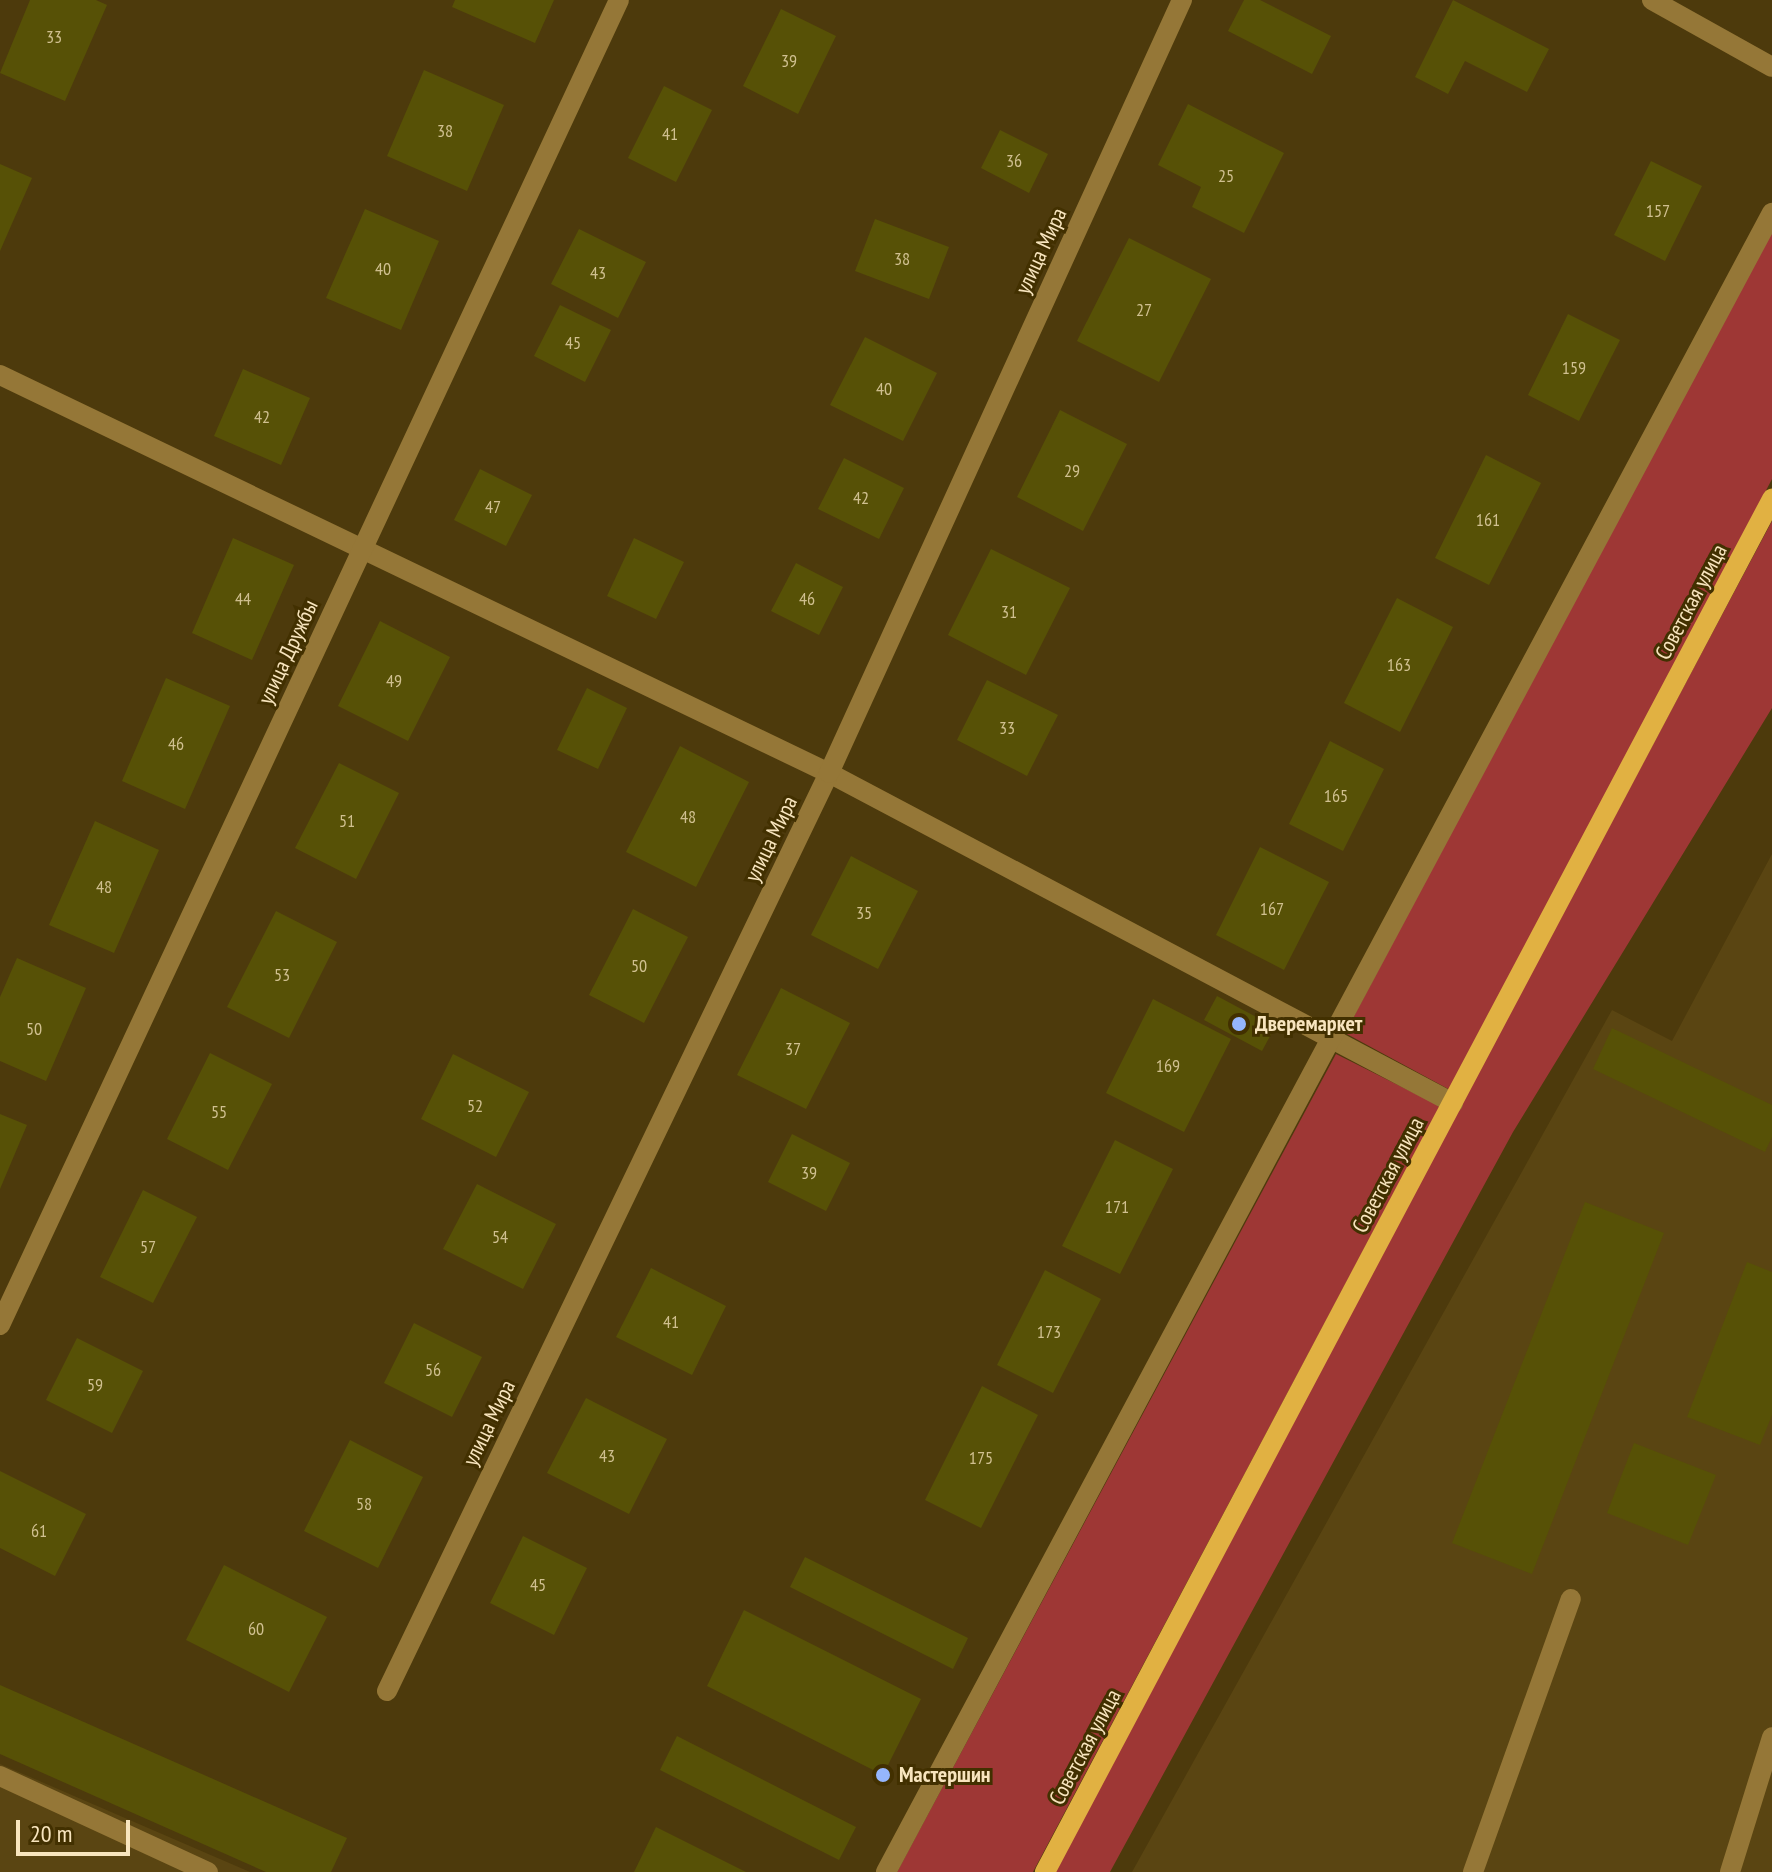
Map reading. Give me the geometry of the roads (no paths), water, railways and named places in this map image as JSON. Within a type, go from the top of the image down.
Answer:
[{"type":"main road","name":"Советская улица","points":[[1045,1872],[1772,499]]},
{"type":"street","name":"улица Дружбы","points":[[0,1325],[619,0]]},
{"type":"street","name":"улица Мира","points":[[387,1691],[829,773],[1182,0]]},
{"type":"street","points":[[1652,0],[1772,67]]},
{"type":"street","points":[[886,1872],[1335,1039],[1772,213]]},
{"type":"street","points":[[0,375],[829,773],[1453,1103]]},
{"type":"street","points":[[1473,1872],[1571,1599]]},
{"type":"street","points":[[1730,1872],[1772,1737]]},
{"type":"street","points":[[0,1776],[208,1872]]},
{"type":"place","name":"Дверемаркет","points":[[1239,1024]]},
{"type":"place","name":"Мастершин","points":[[883,1775]]}]
